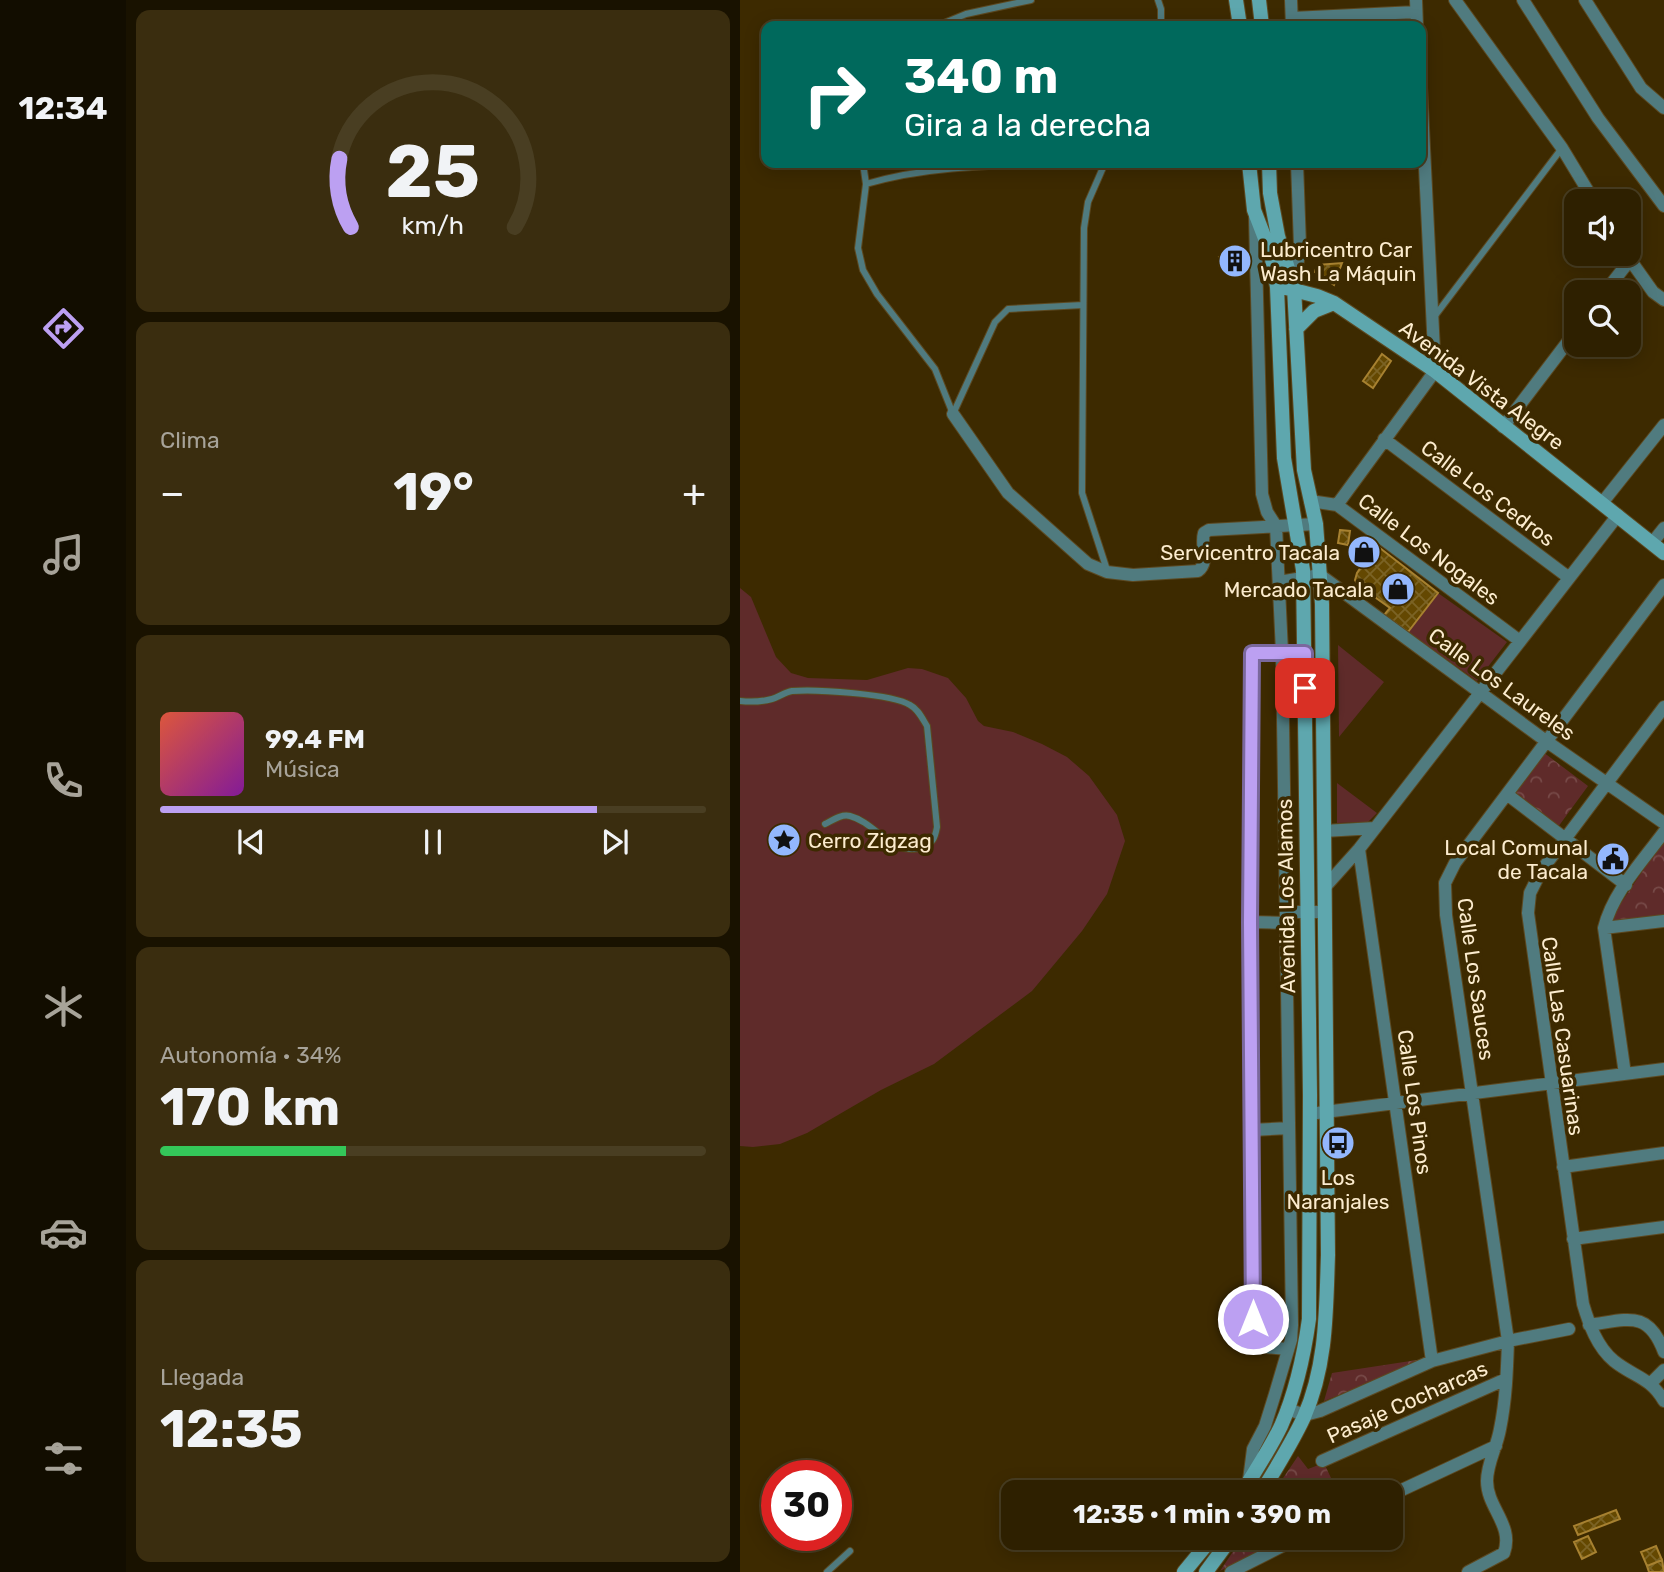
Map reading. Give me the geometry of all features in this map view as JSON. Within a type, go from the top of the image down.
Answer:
[{"type":"main road","points":[[1236,0],[1239,21]]},
{"type":"main road","points":[[1259,0],[1261,21]]},
{"type":"main road","name":"Avenida Los Alamos","points":[[1250,168],[1254,210],[1271,254],[1277,287],[1284,458],[1303,578],[1310,1114],[1309,1319],[1297,1378],[1281,1426],[1250,1480]]},
{"type":"main road","name":"Avenida Los Alamos","points":[[1268,1480],[1305,1415],[1316,1382],[1326,1326],[1328,1111],[1320,575],[1316,524],[1304,470],[1294,289],[1278,236],[1270,193],[1269,168]]},
{"type":"main road","name":"Avenida Vista Alegre","points":[[1277,287],[1294,289],[1334,303],[1435,371],[1664,553]]},
{"type":"main road","points":[[1296,329],[1314,311],[1334,303]]},
{"type":"main road","points":[[1184,1572],[1202,1550]]},
{"type":"main road","points":[[1206,1572],[1222,1550]]},
{"type":"street","points":[[1291,0],[1292,21]]},
{"type":"street","points":[[1455,0],[1562,148],[1587,189]]},
{"type":"street","points":[[1523,0],[1598,118],[1664,206]]},
{"type":"street","points":[[1585,0],[1641,88],[1664,108]]},
{"type":"street","points":[[1300,21],[1416,6]]},
{"type":"street","points":[[1294,289],[1300,246],[1297,168]]},
{"type":"street","points":[[1337,505],[1435,371],[1426,168]]},
{"type":"street","points":[[1247,1480],[1253,1449],[1265,1426],[1288,1349],[1292,1325],[1282,652],[1276,526],[1267,512],[1262,494],[1254,210]]},
{"type":"street","points":[[1634,266],[1653,292],[1664,300]]},
{"type":"street","name":"Avenida Vista Alegre","points":[[1257,286],[1277,287]]},
{"type":"street","points":[[1503,427],[1564,347]]},
{"type":"street","points":[[953,414],[1008,493],[1088,564],[1107,572],[1133,575],[1198,570],[1203,567],[1205,561],[1202,540],[1204,533],[1209,530],[1316,524]]},
{"type":"street","points":[[1602,503],[1664,425]]},
{"type":"street","name":"Calle Los Cedros","points":[[1384,439],[1568,577]]},
{"type":"street","name":"Calle Los Nogales","points":[[1310,501],[1337,505],[1520,641]]},
{"type":"street","points":[[1324,888],[1359,849],[1617,515]]},
{"type":"street","points":[[1652,543],[1664,528]]},
{"type":"street","points":[[1279,582],[1320,575]]},
{"type":"street","name":"Calle Los Laureles","points":[[1320,575],[1546,741],[1664,823]]},
{"type":"street","name":"Calle Los Sauces","points":[[1469,1572],[1504,1553],[1508,1542],[1488,1490],[1487,1480],[1488,1465],[1496,1446],[1506,1397],[1508,1341],[1446,915],[1445,883],[1455,863],[1664,585]]},
{"type":"street","points":[[1288,1349],[1253,1346],[1250,922],[1252,653],[1305,653]]},
{"type":"street","name":"Calle Las Casuarinas","points":[[1651,1383],[1612,1359],[1589,1325],[1583,1304],[1528,913],[1530,893],[1541,871],[1664,707]]},
{"type":"street","points":[[1508,794],[1626,885]]},
{"type":"street","points":[[1324,831],[1375,828]]},
{"type":"street","points":[[1625,1074],[1604,928],[1608,912],[1664,832]]},
{"type":"street","name":"Calle Los Pinos","points":[[1359,849],[1432,1361]]},
{"type":"street","points":[[1250,922],[1286,918],[1307,912],[1324,912]]},
{"type":"street","points":[[1604,928],[1664,922]]},
{"type":"street","points":[[1310,1114],[1664,1069]]},
{"type":"street","points":[[1252,1129],[1289,1128]]},
{"type":"street","points":[[1562,1167],[1664,1153]]},
{"type":"street","points":[[1573,1239],[1664,1227]]},
{"type":"street","points":[[1589,1325],[1638,1320],[1649,1325],[1658,1335],[1664,1352]]},
{"type":"street","points":[[1287,1409],[1305,1415],[1320,1411],[1432,1361],[1508,1341],[1570,1329]]},
{"type":"street","points":[[1664,1370],[1651,1383],[1664,1401]]},
{"type":"street","name":"Pasaje Cocharcas","points":[[1322,1461],[1506,1379]]},
{"type":"street","points":[[1403,1489],[1496,1446]]},
{"type":"street","points":[[1231,1572],[1273,1550]]},
{"type":"street","points":[[1254,1559],[1261,1572]]},
{"type":"lane","points":[[949,21],[966,14],[1031,0]]},
{"type":"lane","points":[[1158,0],[1161,21]]},
{"type":"lane","points":[[1434,317],[1562,148]]},
{"type":"lane","points":[[864,168],[866,184],[858,248],[863,270],[877,294],[935,369],[953,414]]},
{"type":"lane","points":[[866,184],[894,176],[966,168]]},
{"type":"lane","points":[[1103,168],[1088,202],[1084,228],[1082,493],[1107,572]]},
{"type":"lane","points":[[953,414],[995,322],[1008,309],[1083,304]]},
{"type":"lane","points":[[740,701],[773,699],[790,691],[828,692],[900,700],[913,706],[920,714],[927,726],[937,827],[930,845],[915,850],[902,849],[850,816],[841,815],[825,824]]},
{"type":"lane","points":[[827,1572],[850,1551]]},
{"type":"green space","points":[[740,588],[751,597],[776,657],[791,673],[808,678],[867,680],[908,668],[922,669],[948,678],[966,698],[978,721],[984,726],[1013,732],[1042,744],[1067,757],[1089,776],[1117,815],[1125,841],[1107,894],[1082,931],[1032,991],[934,1064],[881,1090],[807,1133],[780,1144],[753,1147],[740,1146]]},
{"type":"green space","points":[[1438,593],[1507,642],[1477,681],[1408,632]]},
{"type":"green space","points":[[1338,645],[1384,682],[1339,737]]},
{"type":"green space","points":[[1543,752],[1588,786],[1558,827],[1513,793]]},
{"type":"green space","points":[[1337,783],[1377,813],[1368,822],[1337,823]]},
{"type":"green space","points":[[1664,839],[1664,918],[1612,924],[1613,915]]},
{"type":"green space","points":[[1417,1360],[1415,1365],[1324,1401],[1332,1373]]},
{"type":"green space","points":[[1298,1456],[1308,1469],[1324,1463],[1332,1480],[1282,1480]]},
{"type":"green space","points":[[1234,1550],[1261,1550],[1220,1571]]},
{"type":"building","name":"Lubricentro Car Wash La Máquin","points":[[1250,256],[1250,266],[1220,267],[1219,257]]},
{"type":"building","points":[[1342,263],[1334,285],[1315,272],[1317,265]]},
{"type":"building","points":[[1382,354],[1391,361],[1373,388],[1363,381]]},
{"type":"building","name":"Servicentro Tacala","points":[[1340,530],[1350,531],[1348,545],[1338,543]]},
{"type":"building","name":"Servicentro Tacala","points":[[1366,540],[1375,547],[1363,565],[1353,558]]},
{"type":"building","name":"Mercado Tacala","points":[[1376,545],[1438,593],[1408,632],[1384,615],[1390,608],[1355,580]]},
{"type":"building","points":[[1616,1510],[1620,1519],[1578,1535],[1574,1526]]},
{"type":"building","points":[[1588,1536],[1596,1552],[1582,1559],[1574,1542]]},
{"type":"building","points":[[1656,1546],[1662,1560],[1647,1566],[1641,1552]]},
{"type":"building","points":[[1662,1560],[1664,1572],[1649,1572],[1647,1566]]},
{"type":"place","name":"Lubricentro Car Wash La Máquin","points":[[1235,261]]},
{"type":"place","name":"Servicentro Tacala","points":[[1364,552]]},
{"type":"place","name":"Mercado Tacala","points":[[1398,589]]},
{"type":"place","name":"Cerro Zigzag","points":[[784,840]]},
{"type":"place","name":"Local Comunal de Tacala","points":[[1613,859]]},
{"type":"place","name":"Los Naranjales","points":[[1338,1143]]},
{"type":"route","points":[[1253,1319],[1250,922],[1252,653],[1305,653],[1305,688]]}]
